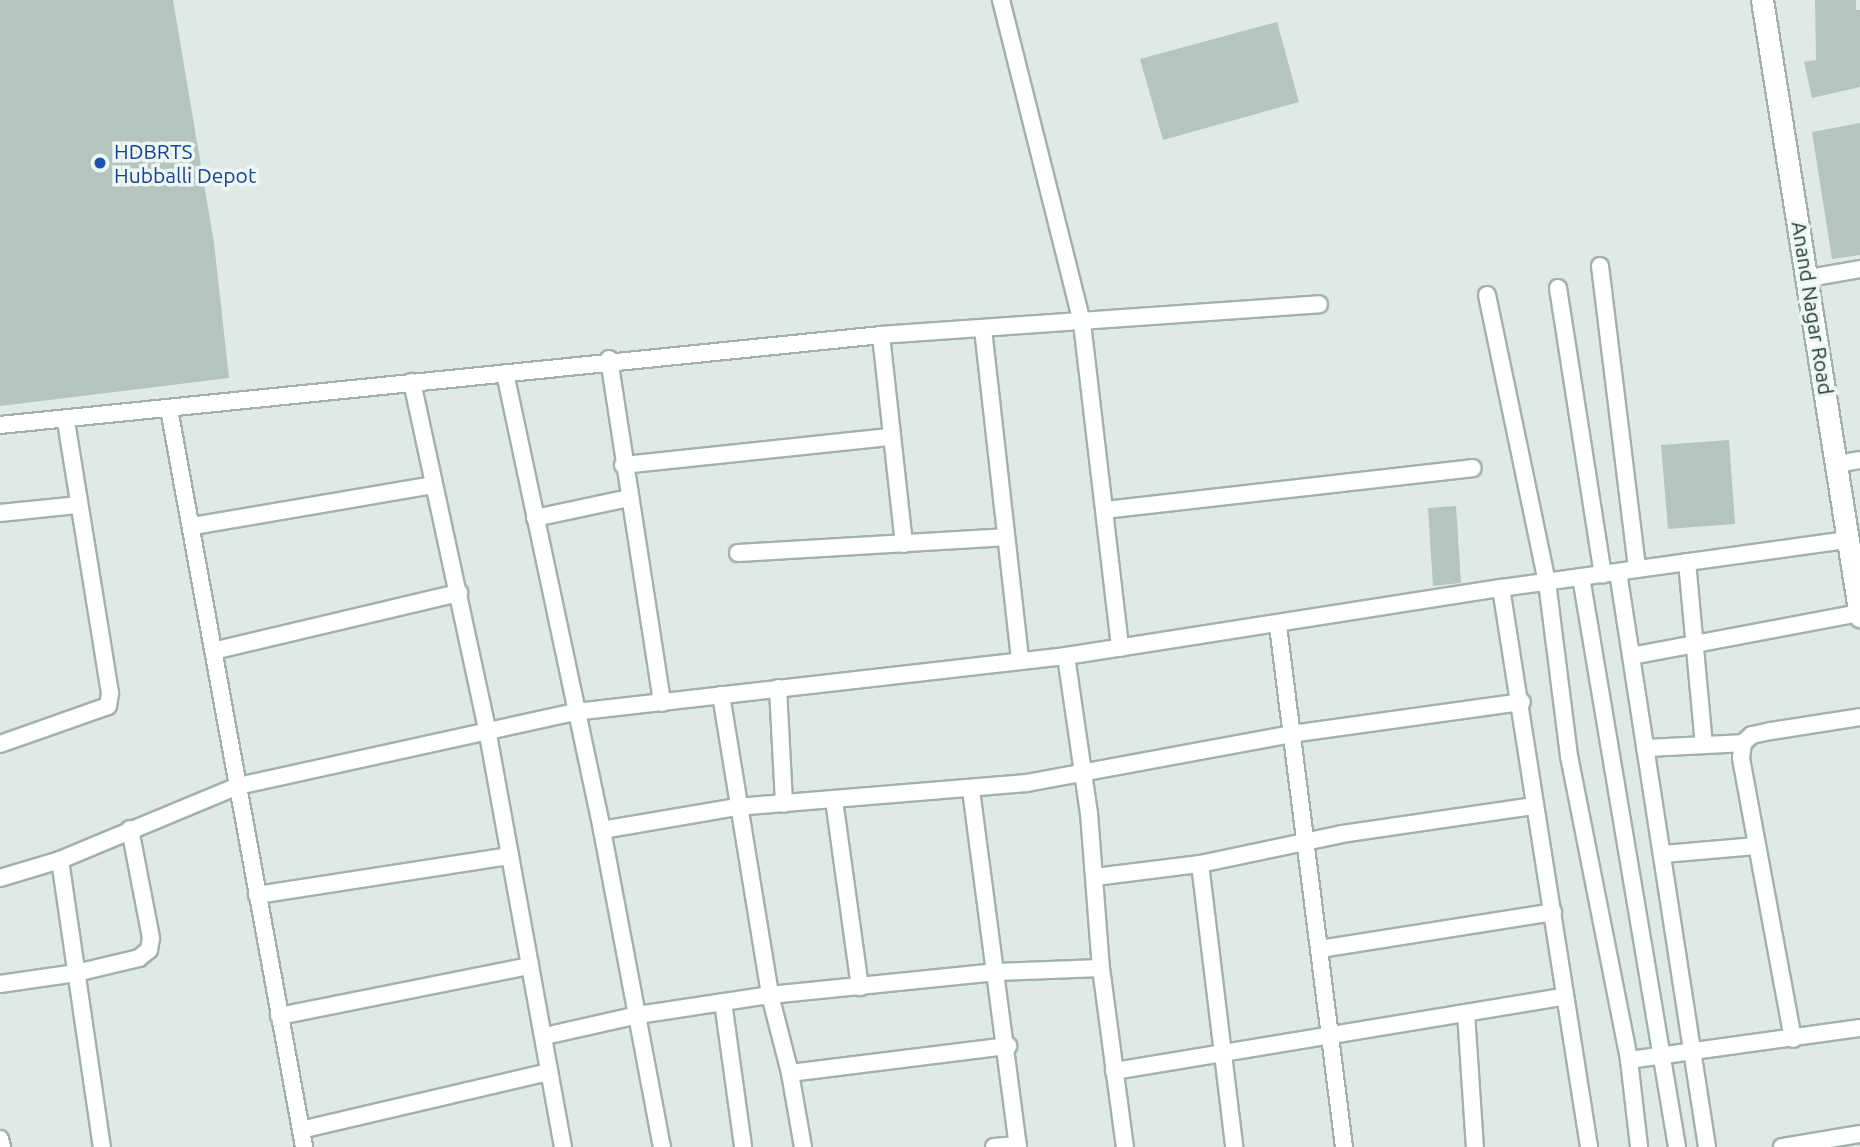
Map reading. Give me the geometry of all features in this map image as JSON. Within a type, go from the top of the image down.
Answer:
[{"type":"street","points":[[1001,0],[1082,323],[1120,648]]},
{"type":"street","name":"Anand Nagar Road","points":[[1762,0],[1809,278],[1846,540],[1860,614]]},
{"type":"street","points":[[1600,267],[1637,569]]},
{"type":"street","points":[[1809,278],[1860,270]]},
{"type":"street","points":[[1558,288],[1610,573],[1632,656],[1707,1147]]},
{"type":"street","points":[[1488,295],[1547,582],[1569,756],[1629,1060],[1639,1147]]},
{"type":"street","points":[[0,425],[66,421],[505,373],[608,359],[881,335],[1082,323],[1319,304]]},
{"type":"street","points":[[983,328],[1020,662]]},
{"type":"street","points":[[881,335],[904,544]]},
{"type":"street","points":[[608,359],[662,703]]},
{"type":"street","points":[[505,373],[602,830],[662,1147]]},
{"type":"street","points":[[412,382],[487,729],[545,1035],[563,1147]]},
{"type":"street","points":[[169,409],[216,650],[257,895],[304,1147]]},
{"type":"street","points":[[0,744],[107,706],[110,693],[77,505],[66,421]]},
{"type":"street","points":[[624,465],[891,437]]},
{"type":"street","points":[[1837,464],[1860,460]]},
{"type":"street","points":[[1105,510],[1472,468]]},
{"type":"street","points":[[193,526],[433,485]]},
{"type":"street","points":[[535,518],[629,498]]},
{"type":"street","points":[[0,513],[77,505]]},
{"type":"street","points":[[738,554],[1005,537]]},
{"type":"street","points":[[0,878],[60,860],[238,786],[487,729],[575,712],[1066,656],[1278,626],[1501,588],[1846,540]]},
{"type":"street","points":[[1687,562],[1704,745]]},
{"type":"street","points":[[1581,577],[1677,1147]]},
{"type":"street","points":[[1501,588],[1589,1147]]},
{"type":"street","points":[[216,650],[459,593]]},
{"type":"street","points":[[1632,656],[1860,614]]},
{"type":"street","points":[[1278,626],[1320,949],[1327,1036],[1344,1147]]},
{"type":"street","points":[[1066,656],[1084,773],[1096,877],[1101,968],[1125,1147]]},
{"type":"street","points":[[778,688],[784,804]]},
{"type":"street","points":[[721,695],[736,807],[770,995],[790,1073],[803,1147]]},
{"type":"street","points":[[602,830],[736,807],[971,790],[1084,773],[1291,734],[1521,702]]},
{"type":"street","points":[[1793,1039],[1741,758],[1744,743],[1752,735],[1860,717]]},
{"type":"street","points":[[1645,748],[1744,743]]},
{"type":"street","points":[[971,790],[1008,1046],[1018,1146],[994,1147]]},
{"type":"street","points":[[834,800],[860,987]]},
{"type":"street","points":[[1096,877],[1200,864],[1304,841],[1535,806]]},
{"type":"street","points":[[0,984],[76,973],[139,958],[149,950],[152,938],[130,829]]},
{"type":"street","points":[[1663,854],[1757,846]]},
{"type":"street","points":[[257,895],[510,856]]},
{"type":"street","points":[[60,860],[102,1147]]},
{"type":"street","points":[[1200,864],[1234,1147]]},
{"type":"street","points":[[1320,949],[1553,912]]},
{"type":"street","points":[[279,1016],[530,967]]},
{"type":"street","points":[[545,1035],[638,1015],[770,995],[997,972],[1101,968]]},
{"type":"street","points":[[1114,1071],[1224,1056],[1565,996]]},
{"type":"street","points":[[723,1002],[743,1147]]},
{"type":"street","points":[[1466,1013],[1475,1147]]},
{"type":"street","points":[[1629,1060],[1692,1054],[1860,1028]]},
{"type":"street","points":[[790,1073],[1008,1046]]},
{"type":"street","points":[[301,1130],[549,1072]]},
{"type":"street","points":[[1782,1147],[1860,1134]]},
{"type":"street","points":[[0,1139],[2,1147]]},
{"type":"building","name":"HDBRTS Hubballi Depot","points":[[0,0],[173,0],[214,243],[229,378],[0,406]]},
{"type":"building","points":[[1815,0],[1856,0],[1856,10],[1860,10],[1860,87],[1812,98],[1804,62],[1816,60]]},
{"type":"building","points":[[1277,22],[1299,102],[1163,140],[1140,59]]},
{"type":"building","points":[[1860,123],[1860,255],[1832,259],[1812,132]]},
{"type":"building","points":[[1729,440],[1735,524],[1668,529],[1661,445]]},
{"type":"building","points":[[1456,506],[1461,583],[1433,586],[1428,508]]},
{"type":"place","name":"HDBRTS Hubballi Depot","points":[[100,163]]}]
